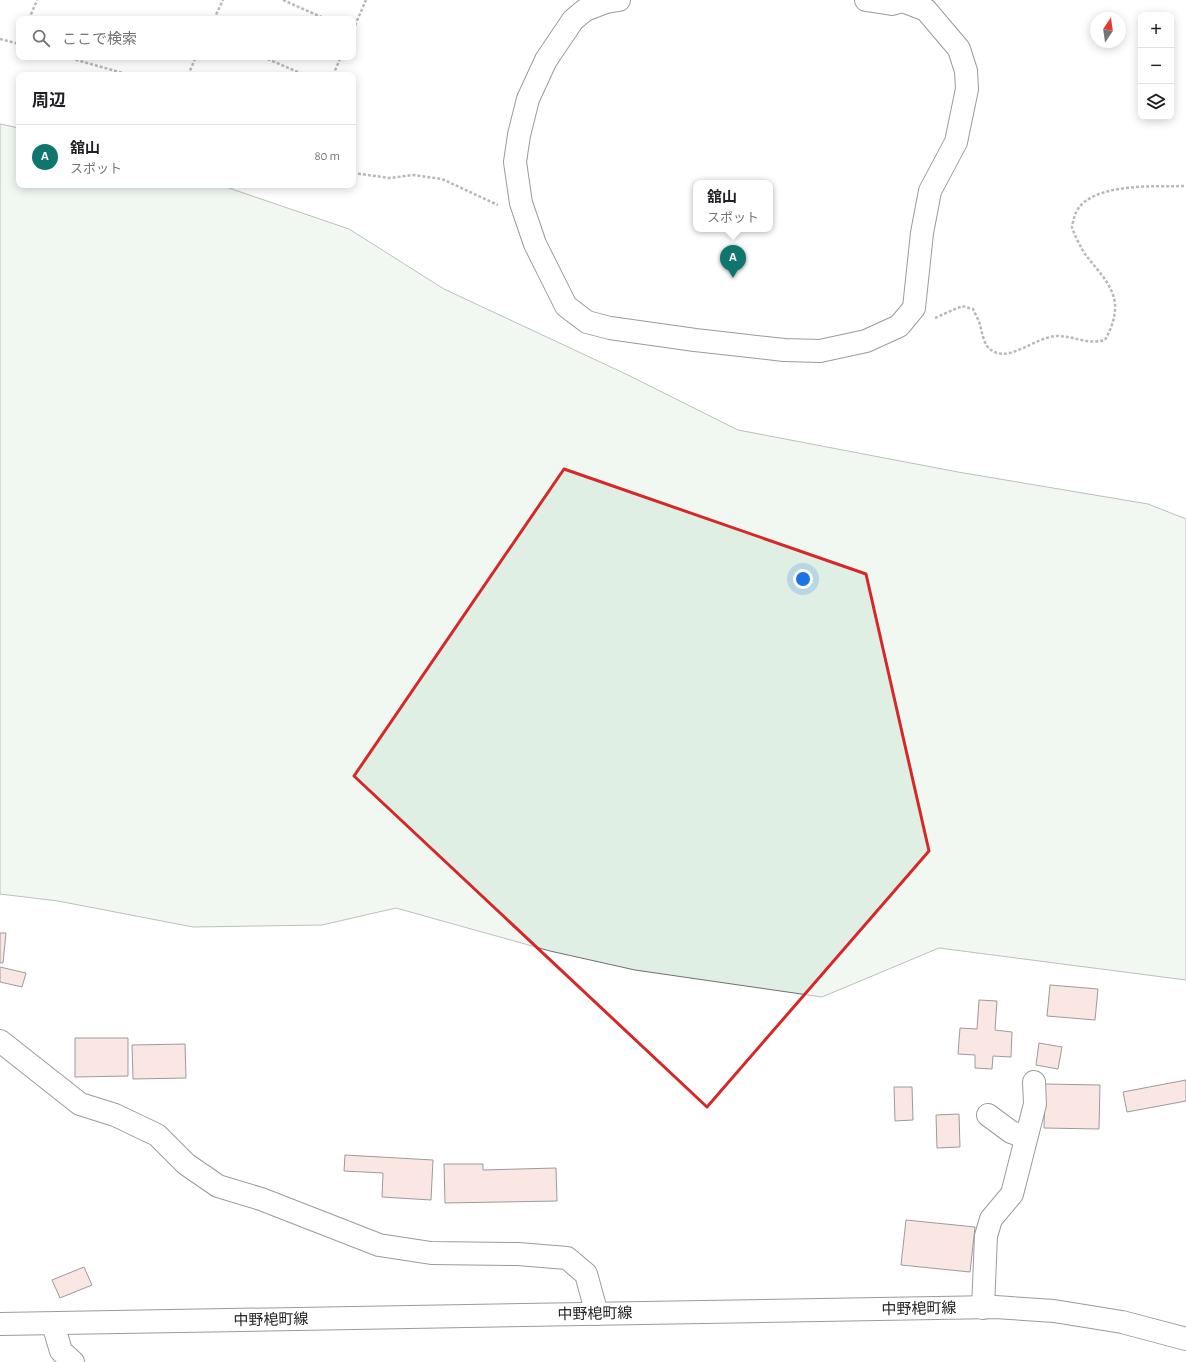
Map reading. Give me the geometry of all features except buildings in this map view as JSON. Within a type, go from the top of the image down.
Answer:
[{"type":"street","points":[[619,0],[606,2],[585,10],[573,20],[546,60],[528,99],[515,162],[521,203],[535,244],[566,306],[587,322],[610,328],[695,340],[784,350],[820,351],[866,341],[899,326],[914,308],[922,233],[930,191],[956,142],[967,89],[966,71],[959,49],[942,26],[926,10],[903,0],[892,4],[866,0]]},
{"type":"street","points":[[0,1041],[80,1104],[115,1115],[157,1135],[186,1164],[218,1186],[261,1199],[379,1245],[431,1252],[518,1254],[567,1258],[586,1274],[597,1314]]},
{"type":"street","points":[[983,1308],[986,1236],[991,1219],[1012,1194],[1035,1104],[1034,1082]]},
{"type":"street","points":[[988,1115],[1011,1132],[1026,1137]]},
{"type":"street","name":"中野梍町線","points":[[0,1324],[983,1308],[1054,1311],[1122,1322],[1186,1339]]},
{"type":"street","points":[[53,1324],[61,1351],[73,1362]]},
{"type":"path","points":[[30,16],[37,0]]},
{"type":"path","points":[[215,16],[223,0]]},
{"type":"path","points":[[283,0],[319,16]]},
{"type":"path","points":[[356,23],[366,0]]},
{"type":"path","points":[[0,39],[16,43]]},
{"type":"path","points":[[77,60],[119,72]]},
{"type":"path","points":[[189,72],[195,60]]},
{"type":"path","points":[[271,60],[298,72]]},
{"type":"path","points":[[334,72],[340,60]]},
{"type":"path","points":[[356,173],[390,178],[413,175],[442,179],[463,187],[527,220]]},
{"type":"path","points":[[902,322],[918,325],[962,306],[973,309],[980,324],[986,345],[996,353],[1012,353],[1044,338],[1058,336],[1094,343],[1105,340],[1113,323],[1115,302],[1107,280],[1084,253],[1072,227],[1076,212],[1084,201],[1102,192],[1127,188],[1186,186]]},
{"type":"highlighted area","points":[[564,469],[866,574],[929,851],[707,1107],[354,776]]},
{"type":"green space","points":[[0,124],[16,127],[16,188],[229,188],[349,229],[444,289],[628,375],[738,430],[958,472],[1148,504],[1186,519],[1186,980],[939,948],[822,997],[635,970],[550,951],[396,908],[322,925],[193,927],[58,901],[0,894]]},
{"type":"place","name":"舘山","points":[[733,278]]}]
